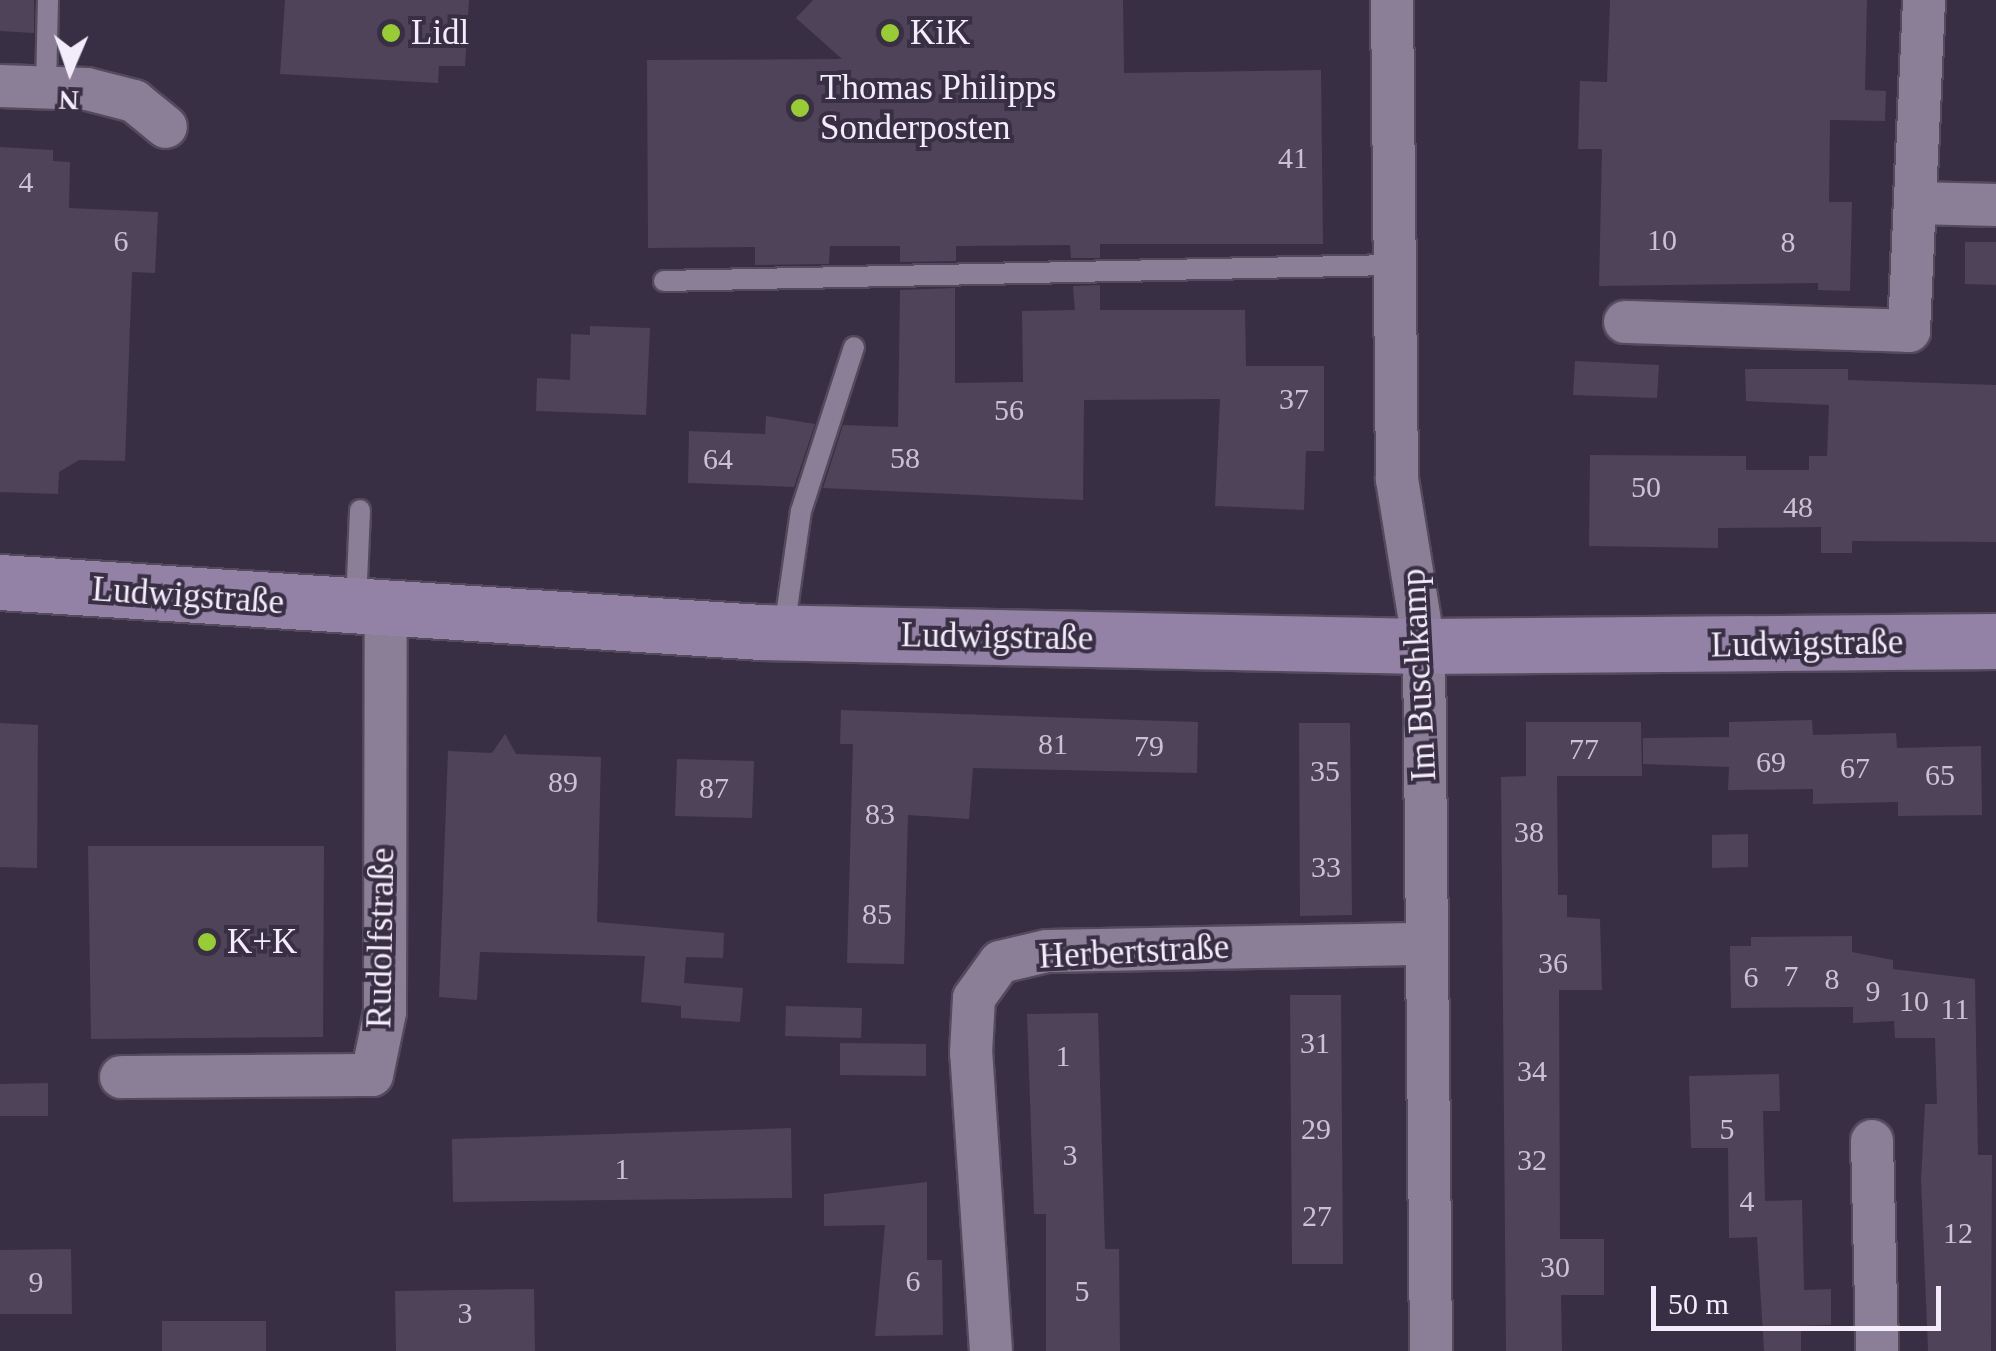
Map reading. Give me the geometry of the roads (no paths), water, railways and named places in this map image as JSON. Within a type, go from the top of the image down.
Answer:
[{"type":"main road","name":"Ludwigstraße","points":[[0,582],[371,609],[784,632],[1424,646],[1996,641]]},
{"type":"street","name":"Im Buschkamp","points":[[1392,0],[1397,479],[1424,646],[1431,1351]]},
{"type":"street","points":[[1625,322],[1909,330],[1924,0]]},
{"type":"street","points":[[0,86],[46,88],[134,101],[166,126]]},
{"type":"street","points":[[1915,203],[1996,204]]},
{"type":"street","name":"Rudolfstraße","points":[[121,1077],[372,1075],[385,1012],[371,609]]},
{"type":"street","name":"Herbertstraße","points":[[991,1351],[970,1052],[974,998],[1000,962],[1047,951],[1426,944]]},
{"type":"street","points":[[1872,1141],[1878,1351]]},
{"type":"lane","points":[[46,88],[48,0]]},
{"type":"lane","points":[[664,280],[1393,265]]},
{"type":"lane","points":[[784,632],[801,511],[854,347]]},
{"type":"lane","points":[[360,510],[371,609]]},
{"type":"place","name":"Lidl","points":[[391,33]]},
{"type":"place","name":"KiK","points":[[890,33]]},
{"type":"place","name":"Thomas Philipps Sonderposten","points":[[800,108]]},
{"type":"place","name":"K+K","points":[[207,942]]}]
